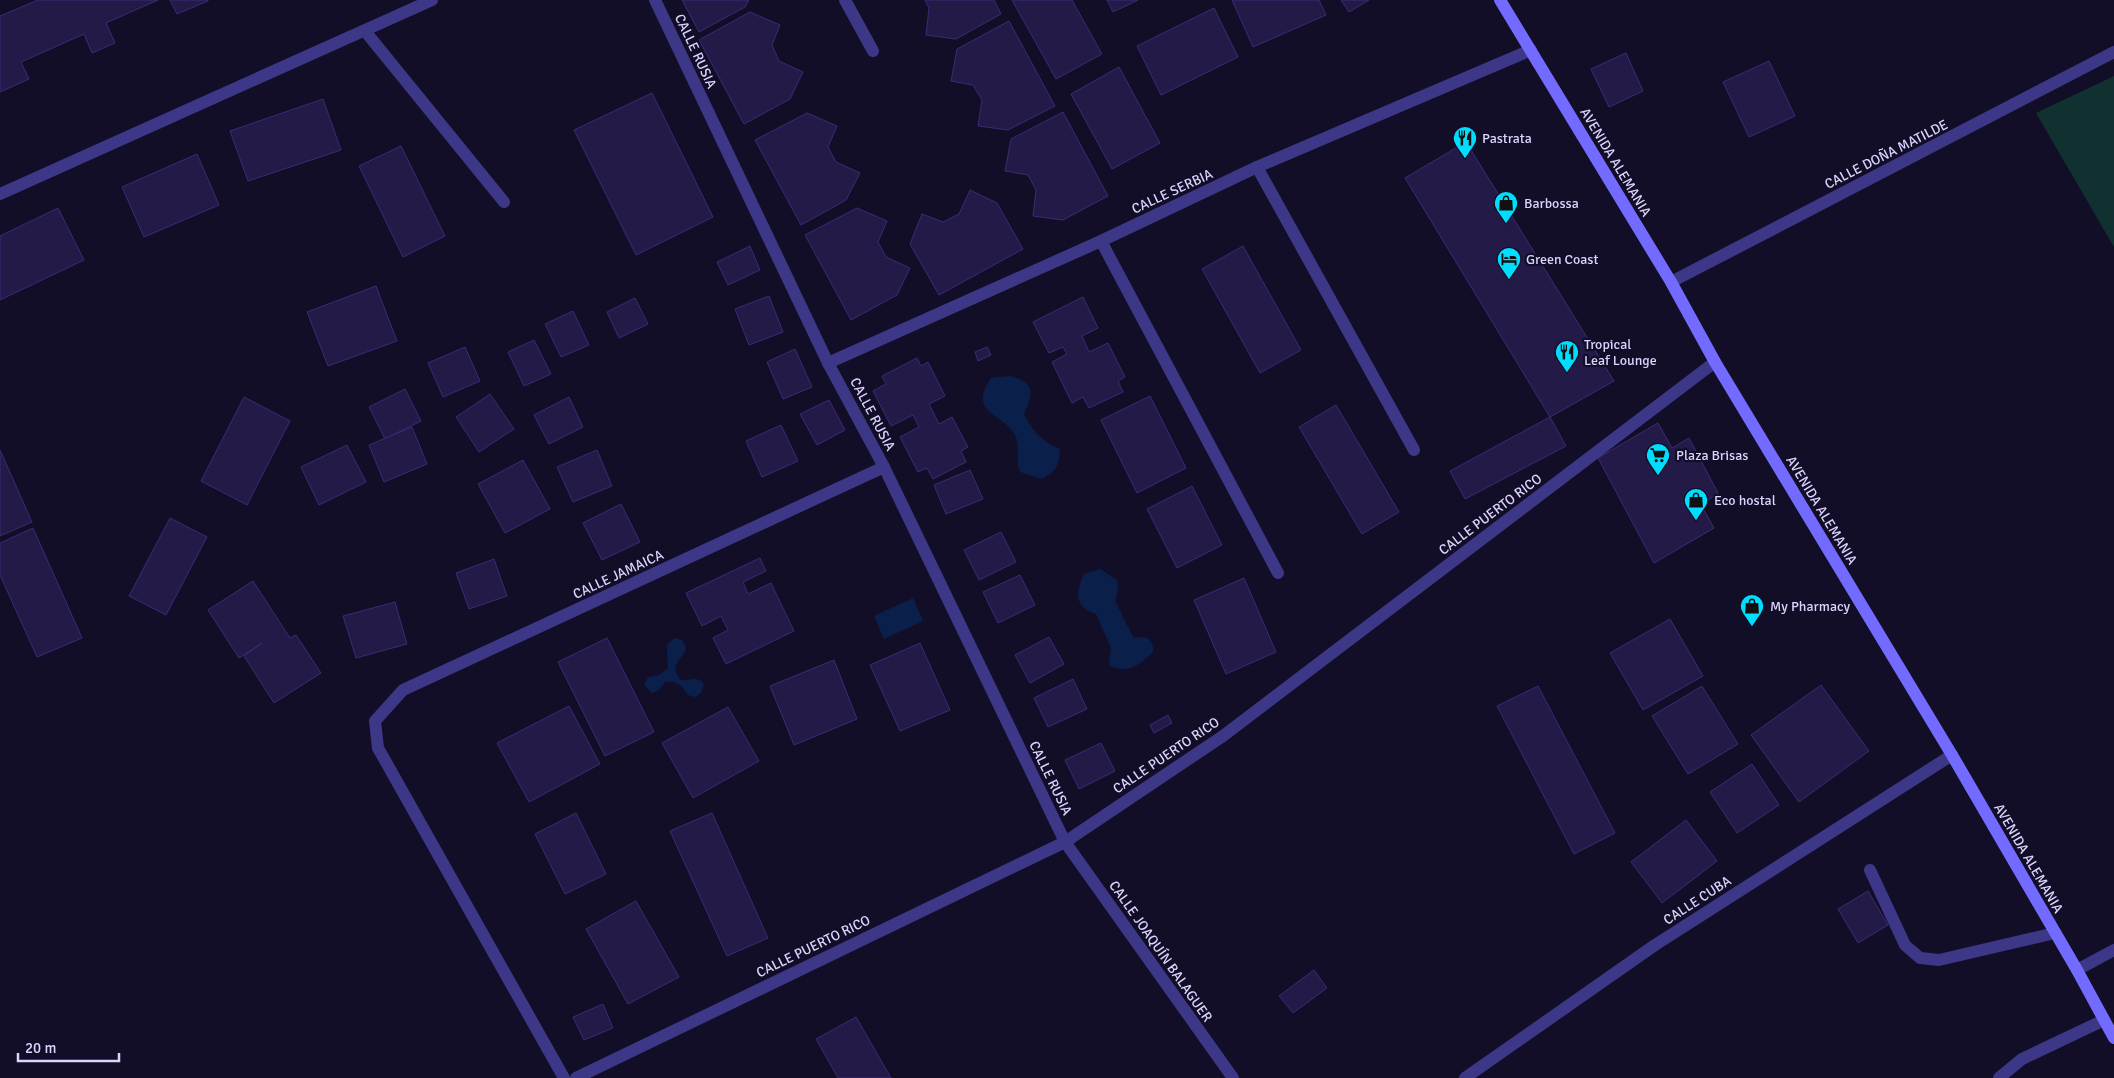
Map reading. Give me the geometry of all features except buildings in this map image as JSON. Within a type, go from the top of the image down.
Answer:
[{"type":"street","points":[[0,194],[432,0]]},
{"type":"street","name":"CALLE RUSIA","points":[[656,0],[828,363],[884,467],[1065,842]]},
{"type":"street","points":[[845,0],[873,52]]},
{"type":"street","name":"AVENIDA ALEMANIA","points":[[1500,0],[1671,282],[1715,362],[1952,755],[2077,970],[2114,1038]]},
{"type":"street","points":[[365,31],[504,202]]},
{"type":"street","name":"CALLE SERBIA","points":[[828,363],[1101,241],[1257,167],[1531,50]]},
{"type":"street","name":"CALLE DOÑA MATILDE","points":[[1671,282],[2114,52]]},
{"type":"street","points":[[1257,167],[1414,450]]},
{"type":"street","points":[[1101,241],[1278,573]]},
{"type":"street","name":"CALLE PUERTO RICO","points":[[576,1078],[1065,842],[1223,736],[1715,362]]},
{"type":"street","name":"CALLE JAMAICA","points":[[564,1078],[378,748],[375,721],[403,690],[884,467]]},
{"type":"street","name":"CALLE CUBA","points":[[1465,1078],[1655,945],[1952,755]]},
{"type":"street","name":"CALLE JOAQUÍN BALAGUER","points":[[1065,842],[1233,1078]]},
{"type":"street","points":[[1870,870],[1905,945],[1920,958],[1939,960],[2055,933]]},
{"type":"street","points":[[2077,970],[2114,950]]},
{"type":"street","points":[[1999,1078],[2022,1059],[2104,1020]]},
{"type":"green space","points":[[2114,76],[2114,247],[2036,113]]},
{"type":"water","points":[[1010,376],[1018,378],[1028,385],[1030,389],[1030,400],[1024,414],[1031,426],[1043,439],[1060,449],[1057,467],[1042,479],[1020,472],[1017,442],[1014,433],[984,405],[985,390],[991,378]]},
{"type":"water","points":[[1100,569],[1117,580],[1118,590],[1115,601],[1133,637],[1148,638],[1153,646],[1153,652],[1143,661],[1127,669],[1109,665],[1111,648],[1096,614],[1083,607],[1078,598],[1079,587],[1084,574]]},
{"type":"water","points":[[913,598],[923,621],[884,639],[874,616]]},
{"type":"water","points":[[675,638],[682,640],[686,648],[676,666],[677,674],[681,680],[696,679],[704,684],[701,693],[695,697],[688,695],[681,686],[673,682],[665,682],[658,691],[652,693],[644,685],[648,677],[659,675],[668,668],[667,644]]},
{"type":"place","name":"Pastrata","points":[[1465,159]]},
{"type":"place","name":"Barbossa","points":[[1506,224]]},
{"type":"place","name":"Green Coast","points":[[1509,280]]},
{"type":"place","name":"Tropical Leaf Lounge","points":[[1567,373]]},
{"type":"place","name":"Plaza Brisas","points":[[1658,476]]},
{"type":"place","name":"Eco hostal","points":[[1696,521]]},
{"type":"place","name":"My Pharmacy","points":[[1752,627]]}]
